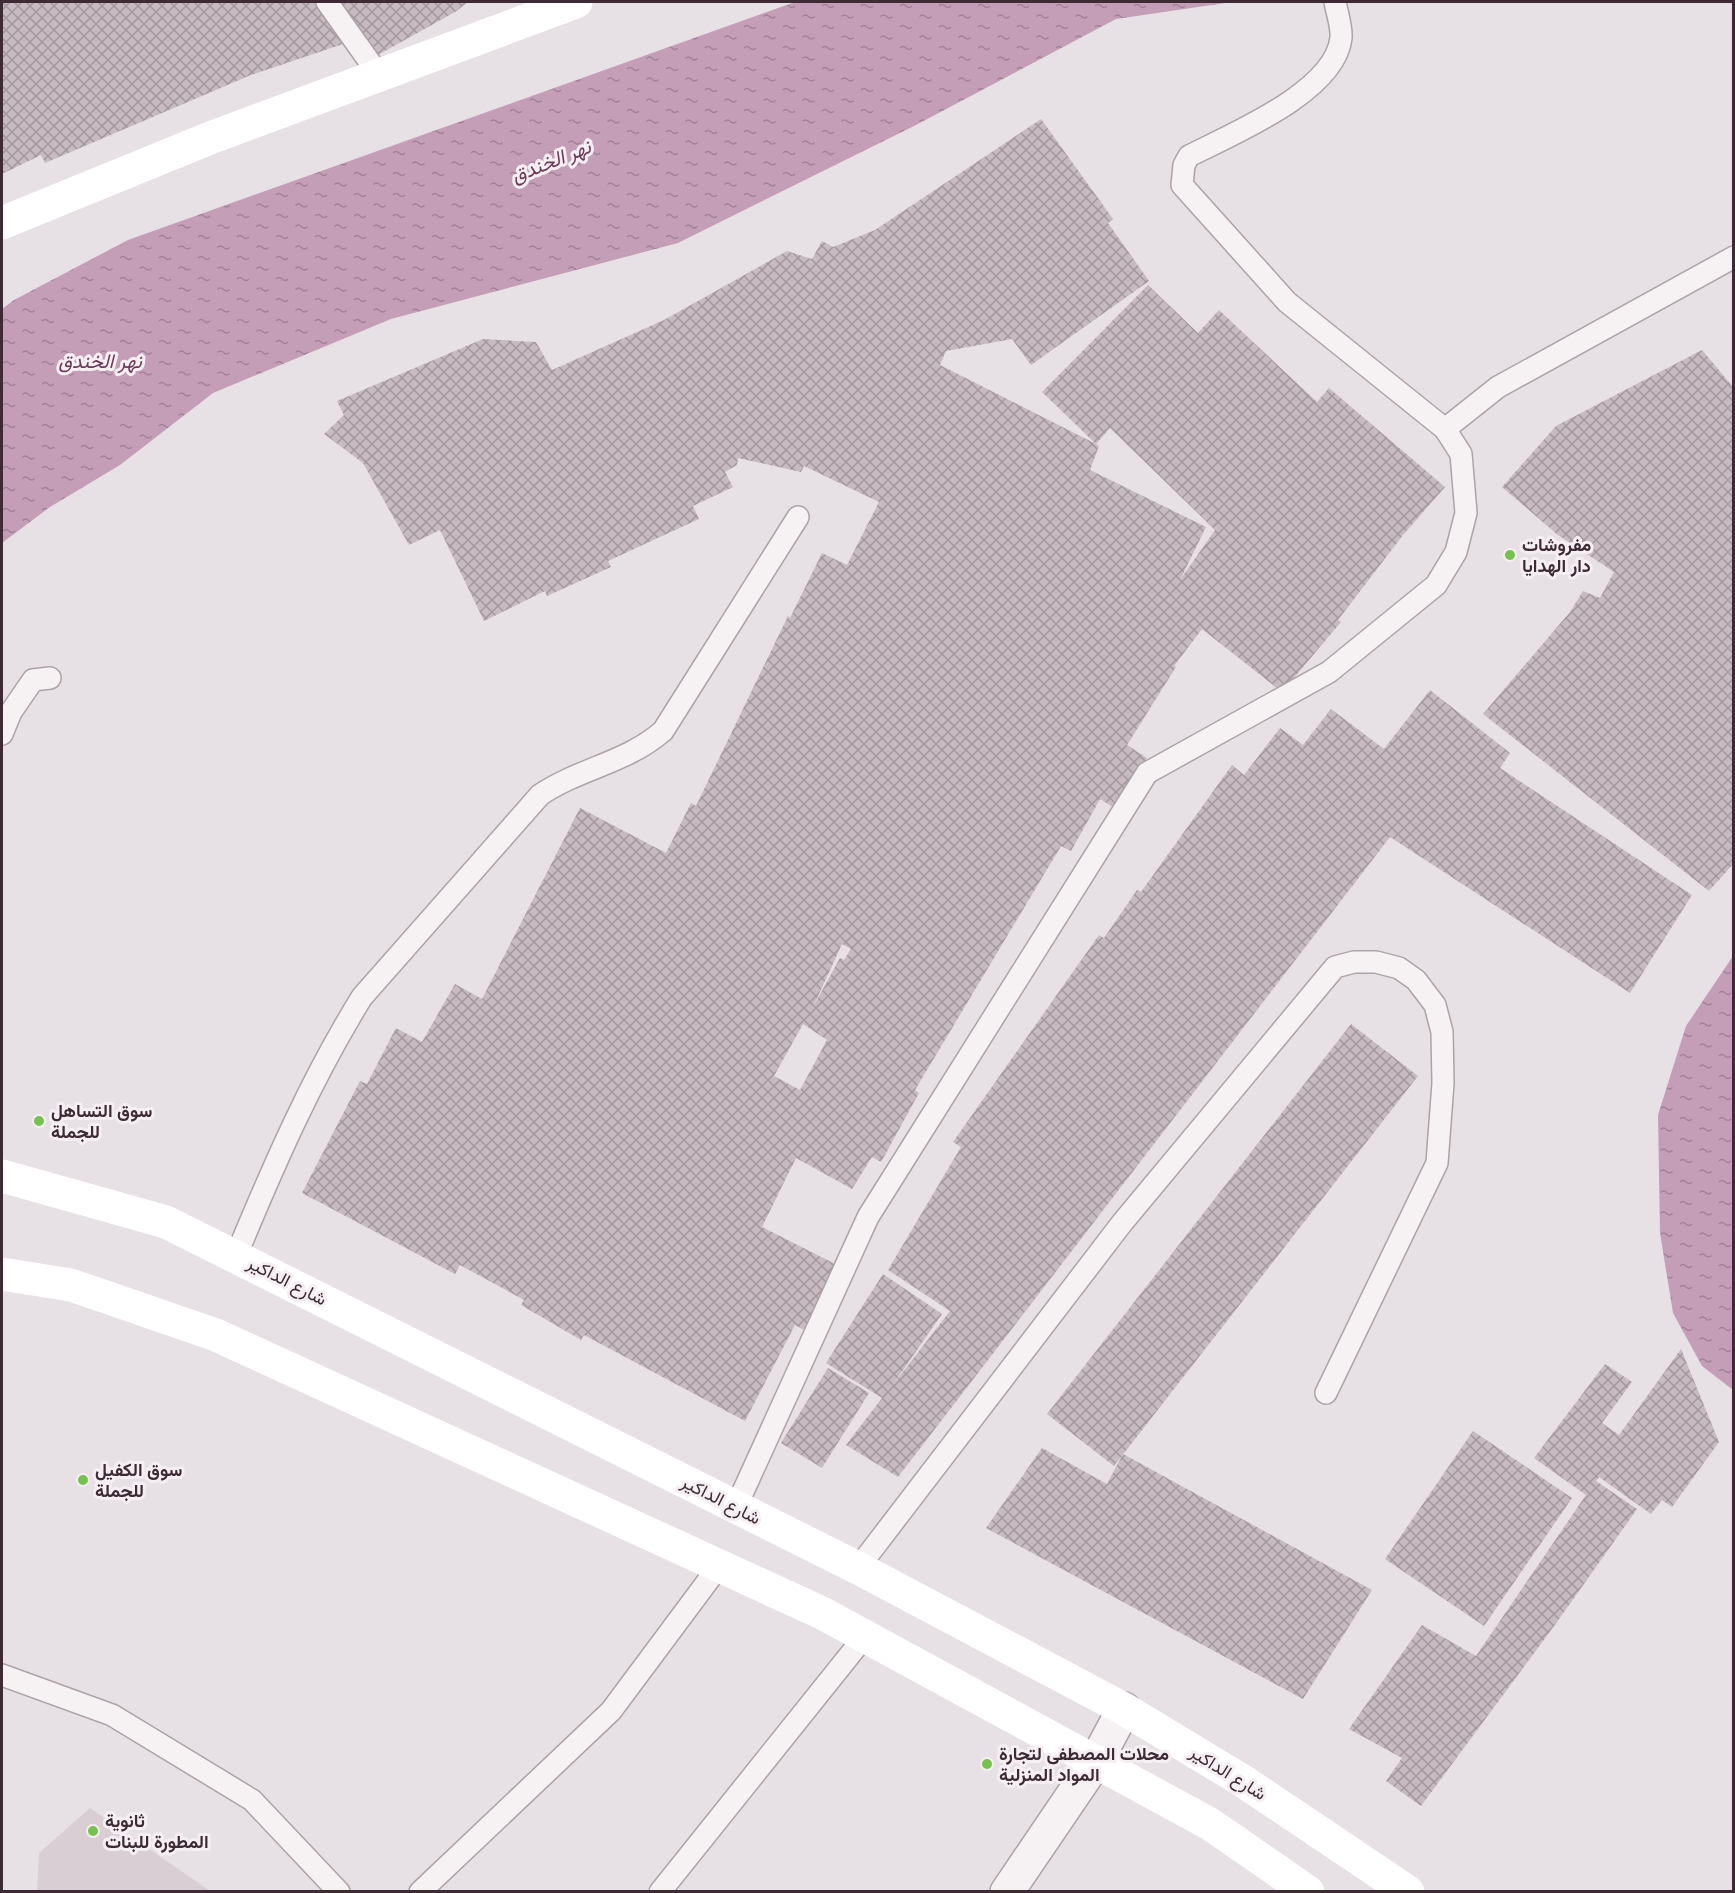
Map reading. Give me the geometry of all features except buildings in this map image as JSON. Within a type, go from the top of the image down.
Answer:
[{"type":"main road","points":[[2,223],[199,143],[576,2]]},
{"type":"main road","name":"شارع الداكير","points":[[2,1176],[166,1222],[858,1568],[1124,1709],[1243,1781],[1408,1892]]},
{"type":"main road","points":[[2,1274],[71,1285],[216,1335],[822,1613],[1210,1824],[1308,1892]]},
{"type":"street","points":[[1007,1892],[1096,1761],[1124,1709]]},
{"type":"lane","points":[[327,2],[379,75]]},
{"type":"lane","points":[[736,1507],[868,1217],[1148,772],[1329,672],[1436,585],[1456,552],[1466,513],[1461,454],[1445,429],[1287,302],[1182,185],[1184,165],[1189,156],[1281,110],[1324,70],[1336,54],[1341,36],[1335,2]]},
{"type":"lane","points":[[1445,429],[1498,387],[1734,257]]},
{"type":"lane","points":[[236,1256],[284,1141],[340,1033],[362,998],[540,795],[573,776],[629,755],[663,731],[798,517]]},
{"type":"lane","points":[[2,734],[11,712],[33,680],[50,678]]},
{"type":"lane","points":[[858,1568],[1122,1223],[1335,967],[1354,962],[1376,962],[1399,968],[1416,980],[1435,1005],[1442,1032],[1443,1055],[1437,1163],[1326,1393]]},
{"type":"lane","points":[[420,1892],[611,1711],[719,1566]]},
{"type":"lane","points":[[660,1892],[865,1636]]},
{"type":"lane","points":[[2,1675],[112,1714],[252,1800],[339,1892]]},
{"type":"shaded area","name":"ثانوية المطورة للبنات","points":[[90,1808],[210,1891],[37,1891],[39,1853]]},
{"type":"water","name":"نهر الخندق","points":[[795,2],[1232,2],[1116,19],[916,125],[678,243],[391,319],[213,393],[120,465],[50,507],[2,543],[2,309],[14,300],[128,240]]},
{"type":"water","points":[[1733,956],[1733,1390],[1702,1366],[1673,1313],[1660,1233],[1658,1115],[1686,1026]]},
{"type":"place","name":"مفروشات دار الهدايا","points":[[1510,555]]},
{"type":"place","name":"سوق التساهل للجملة","points":[[39,1121]]},
{"type":"place","name":"سوق الكفيل للجملة","points":[[83,1480]]},
{"type":"place","name":"محلات المصطفى لتجارة المواد المنزلية","points":[[987,1764]]},
{"type":"place","name":"ثانوية المطورة للبنات","points":[[93,1831]]}]
